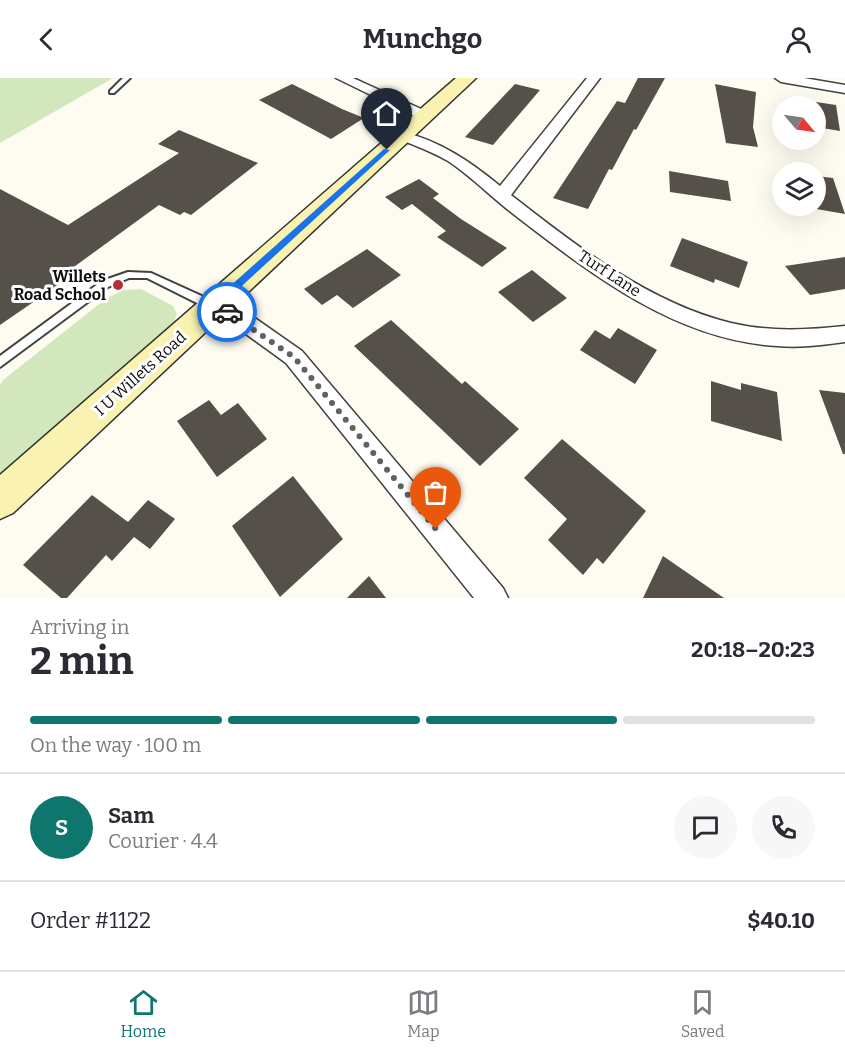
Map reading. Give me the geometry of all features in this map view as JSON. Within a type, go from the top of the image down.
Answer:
[{"type":"main road","name":"I U Willets Road","points":[[0,500],[467,78]]},
{"type":"street","points":[[342,78],[424,116]]},
{"type":"street","points":[[501,196],[594,78]]},
{"type":"street","points":[[781,78],[845,89]]},
{"type":"street","name":"Turf Lane","points":[[403,136],[455,160],[608,274],[657,303],[713,326],[766,337],[807,339],[845,334]]},
{"type":"street","points":[[214,306],[235,315],[294,357],[493,598]]},
{"type":"lane","points":[[112,92],[127,78]]},
{"type":"lane","points":[[0,362],[94,291],[117,278],[138,274],[148,275],[214,306]]},
{"type":"green space","points":[[0,78],[113,78],[0,143]]},
{"type":"green space","points":[[141,289],[173,306],[177,314],[171,329],[0,481],[0,385],[3,380],[107,298],[124,290]]},
{"type":"building","points":[[638,78],[665,78],[612,170],[609,169],[588,209],[553,198],[617,101],[625,103]]},
{"type":"building","points":[[292,84],[364,118],[331,139],[259,100]]},
{"type":"building","points":[[515,84],[540,90],[493,145],[465,137]]},
{"type":"building","points":[[715,84],[756,92],[753,127],[758,147],[726,143]]},
{"type":"building","points":[[826,104],[836,105],[840,131],[826,129]]},
{"type":"building","points":[[179,130],[258,163],[191,215],[184,212],[180,215],[159,205],[56,280],[61,283],[0,325],[0,189],[68,225],[179,153],[158,144]]},
{"type":"building","points":[[669,171],[728,181],[731,201],[670,192]]},
{"type":"building","points":[[826,177],[833,178],[845,214],[826,211]]},
{"type":"building","points":[[419,179],[439,194],[433,198],[507,248],[482,267],[437,237],[446,231],[412,204],[402,210],[385,197]]},
{"type":"building","points":[[682,238],[748,262],[739,288],[715,279],[714,283],[670,266]]},
{"type":"building","points":[[367,249],[401,275],[353,308],[337,295],[322,305],[304,289]]},
{"type":"building","points":[[845,257],[845,289],[810,295],[785,266]]},
{"type":"building","points":[[532,270],[567,298],[533,322],[498,292]]},
{"type":"building","points":[[391,320],[462,384],[465,381],[519,429],[480,466],[354,346]]},
{"type":"building","points":[[618,328],[657,350],[635,384],[580,350],[595,330],[610,339]]},
{"type":"building","points":[[711,381],[741,390],[741,383],[777,392],[782,441],[711,421]]},
{"type":"building","points":[[819,390],[845,393],[845,454],[843,454]]},
{"type":"building","points":[[209,400],[221,415],[238,403],[267,439],[217,477],[177,421]]},
{"type":"building","points":[[562,439],[646,511],[603,564],[597,558],[583,575],[548,540],[567,519],[524,478]]},
{"type":"building","points":[[293,476],[343,539],[280,597],[232,526]]},
{"type":"building","points":[[92,495],[128,522],[148,500],[175,519],[150,549],[134,537],[112,561],[106,555],[67,598],[61,598],[23,565]]},
{"type":"building","points":[[663,556],[724,598],[643,598]]},
{"type":"building","points":[[369,576],[386,598],[347,598]]},
{"type":"way so far","points":[[227,312],[235,315],[294,357],[436,529]]},
{"type":"place","name":"Willets Road School","points":[[118,285]]},
{"type":"route","points":[[227,312],[214,306],[387,150]]}]
